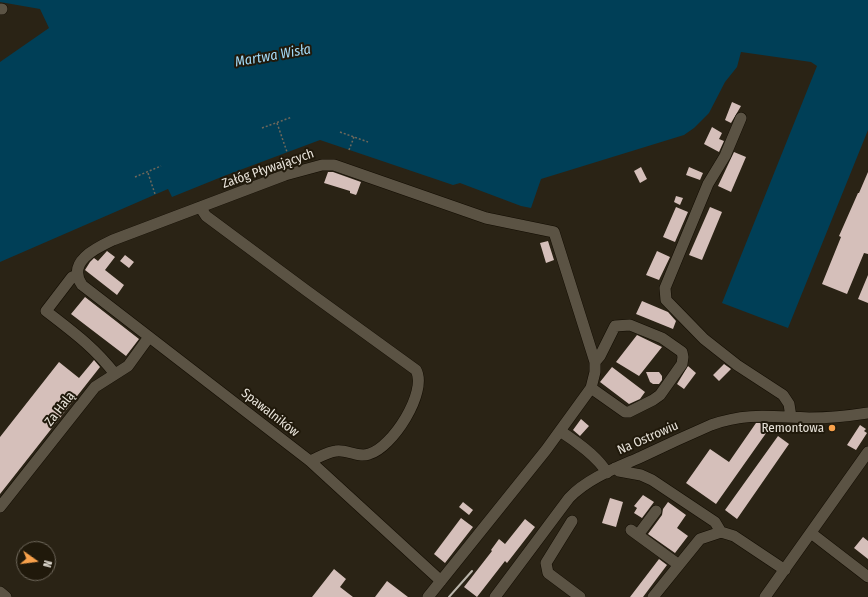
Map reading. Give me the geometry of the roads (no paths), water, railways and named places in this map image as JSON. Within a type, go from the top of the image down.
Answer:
[{"type":"street","points":[[741,118],[725,156],[705,191],[665,288],[666,300],[704,339],[737,365],[783,395],[789,404],[791,417]]},
{"type":"street","name":"Załóg Pływających","points":[[77,275],[78,267],[83,259],[94,250],[113,240],[285,175],[322,165],[328,165],[342,168],[486,218],[554,232],[595,362]]},
{"type":"street","points":[[200,207],[206,216],[306,291],[416,370],[419,375],[418,386],[410,411],[398,430],[380,449],[368,455],[336,450],[310,461]]},
{"type":"street","points":[[77,275],[72,277],[46,311],[79,336],[95,351],[115,374]]},
{"type":"street","name":"Spawalników","points":[[77,275],[82,285],[310,461],[441,581]]},
{"type":"street","points":[[428,597],[546,450],[591,388],[595,372],[595,362],[600,356],[615,326],[630,325],[662,338],[682,352],[682,364],[660,395],[629,412],[625,412],[591,388]]},
{"type":"street","name":"Za Halą","points":[[0,507],[95,388],[128,366],[149,337]]},
{"type":"street","name":"Na Ostrowiu","points":[[498,595],[569,498],[577,490],[611,470],[723,421],[744,416],[833,417],[868,413]]},
{"type":"street","points":[[560,430],[574,440],[604,467],[611,470],[641,475],[652,480],[715,522],[720,532]]},
{"type":"street","points":[[765,597],[868,452]]},
{"type":"street","points":[[641,475],[642,456]]},
{"type":"street","points":[[656,510],[635,533],[679,565]]},
{"type":"street","points":[[572,521],[546,563],[548,573],[580,597]]},
{"type":"street","points":[[654,597],[700,539],[710,534],[720,532],[734,536],[785,570]]},
{"type":"street","points":[[811,533],[868,577]]},
{"type":"street","points":[[0,592],[6,597]]},
{"type":"water","name":"Martwa Wisła","points":[[0,0],[868,0],[868,130],[788,328],[722,303],[817,66],[811,62],[741,52],[737,67],[725,82],[709,113],[694,128],[684,135],[541,179],[531,208],[521,206],[460,183],[453,185],[320,140],[172,197],[168,189],[0,262],[0,62],[49,28],[40,9],[0,2]]},
{"type":"railway","points":[[449,597],[472,571]]},
{"type":"place","name":"Remontowa","points":[[832,428]]}]
